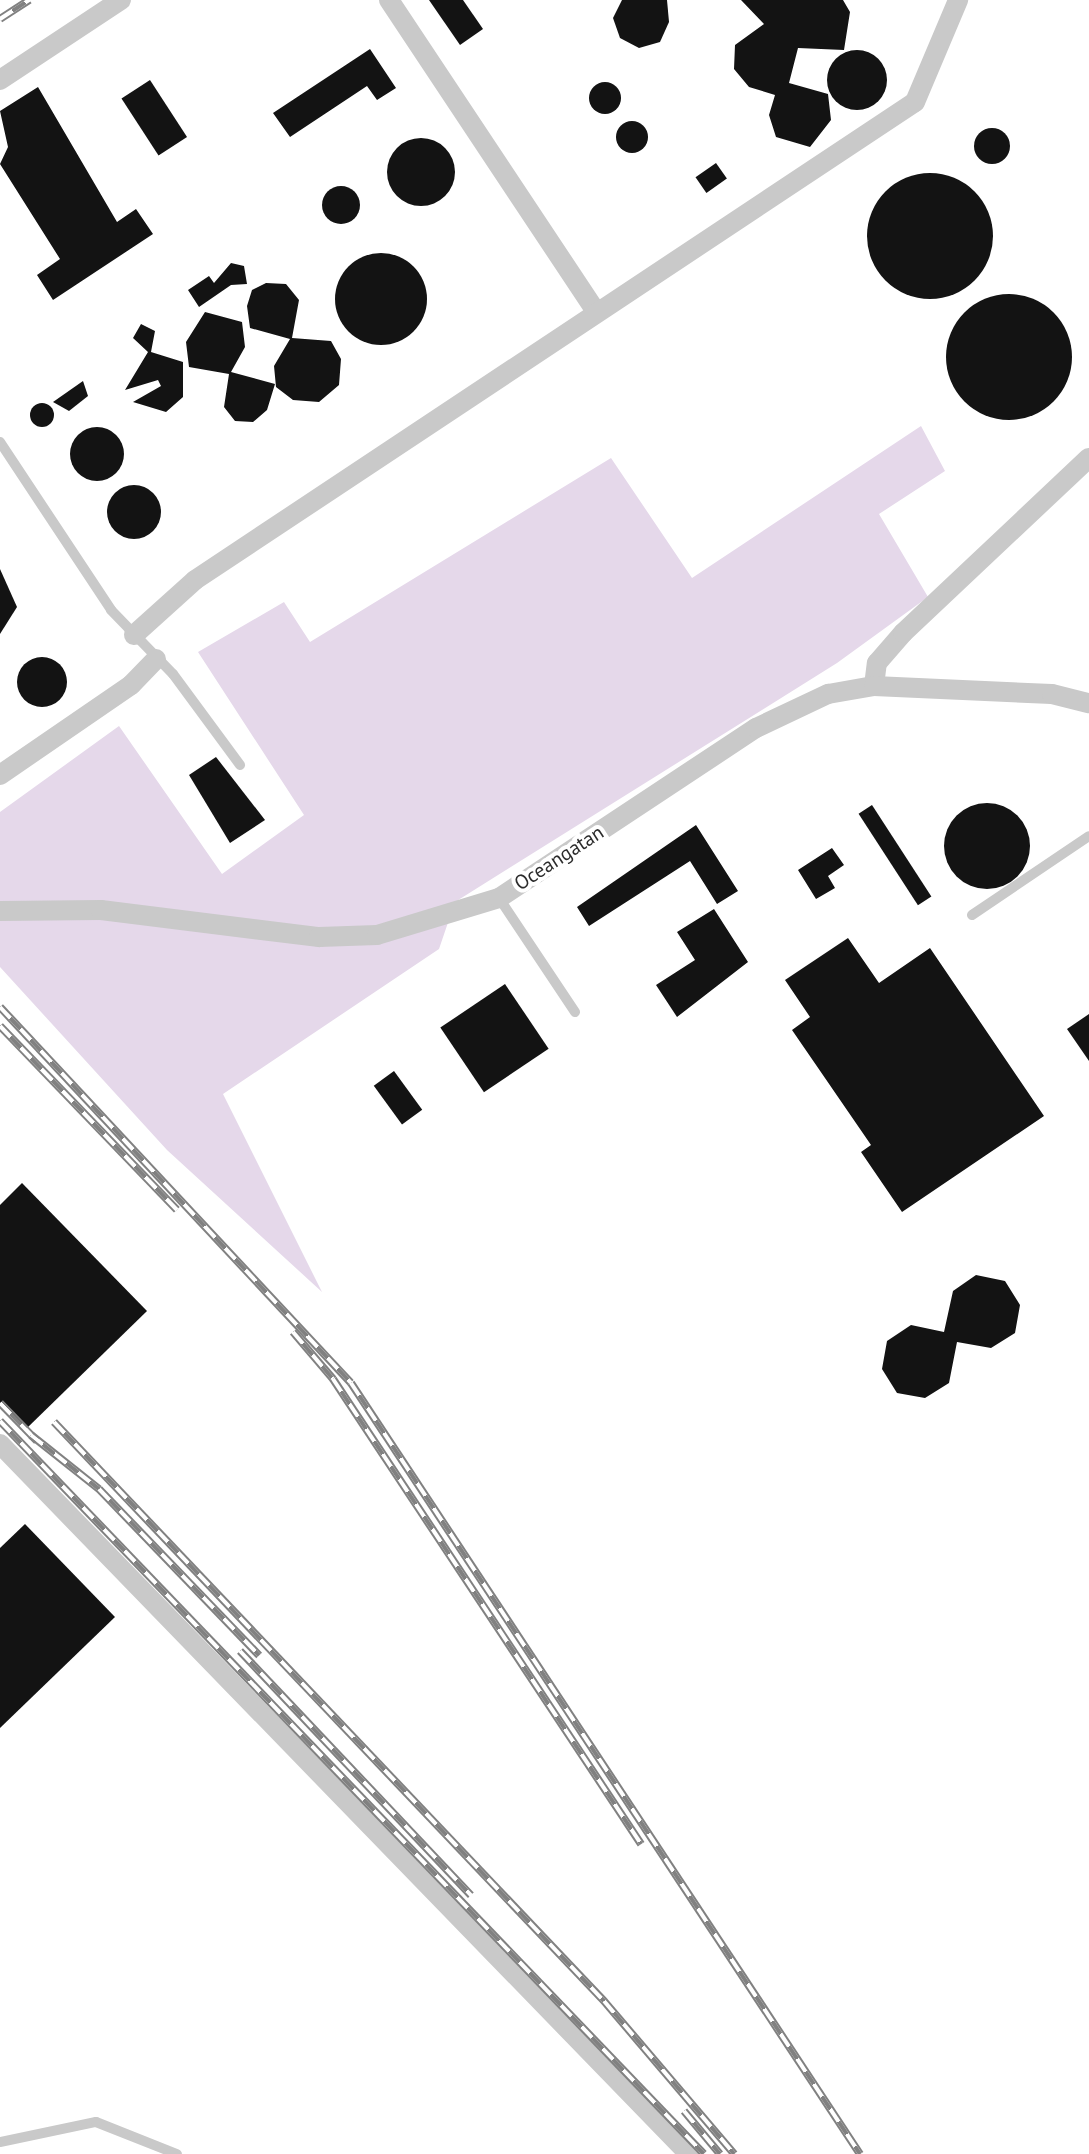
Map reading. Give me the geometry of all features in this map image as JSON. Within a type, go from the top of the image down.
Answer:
[{"type":"street","points":[[0,80],[121,0]]},
{"type":"street","points":[[389,0],[596,312]]},
{"type":"street","points":[[134,635],[195,580],[915,102],[958,0]]},
{"type":"street","points":[[874,686],[877,663],[903,633],[1089,458]]},
{"type":"street","points":[[0,775],[131,685],[156,659]]},
{"type":"street","name":"Oceangatan","points":[[0,911],[101,910],[319,937],[427,925],[499,898],[779,715],[874,686],[1052,694],[1089,703]]},
{"type":"street","points":[[0,1444],[689,2154]]},
{"type":"lane","points":[[0,442],[134,635],[240,765]]},
{"type":"lane","points":[[972,915],[1089,836]]},
{"type":"lane","points":[[499,898],[575,1012]]},
{"type":"lane","points":[[0,2142],[96,2122],[177,2154]]},
{"type":"shaded area","points":[[921,426],[945,471],[879,514],[928,597],[837,663],[455,902],[439,949],[223,1094],[322,1292],[167,1150],[0,967],[0,812],[119,726],[222,874],[304,815],[198,652],[284,602],[310,642],[611,458],[692,578]]},
{"type":"building","points":[[429,0],[463,0],[483,29],[460,45]]},
{"type":"building","points":[[622,0],[667,0],[669,22],[660,42],[639,48],[620,38],[613,18]]},
{"type":"building","points":[[741,0],[843,0],[850,12],[844,50],[798,48],[789,83],[828,94],[831,120],[810,147],[776,137],[769,115],[775,95],[749,87],[734,69],[735,45],[764,24]]},
{"type":"building","points":[[370,49],[396,88],[377,100],[367,86],[290,137],[273,113]]},
{"type":"building","points":[[857,50],[869,52],[878,59],[885,68],[885,92],[878,101],[869,108],[857,110],[845,108],[836,101],[829,92],[827,80],[829,68],[836,59],[845,52]]},
{"type":"building","points":[[150,80],[187,137],[159,156],[121,99]]},
{"type":"building","points":[[605,82],[616,87],[621,98],[616,109],[605,114],[594,109],[589,98],[594,87]]},
{"type":"building","points":[[38,87],[117,222],[136,209],[153,234],[53,300],[37,275],[60,259],[0,164],[8,147],[0,111]]},
{"type":"building","points":[[632,121],[643,126],[648,137],[643,148],[632,153],[621,148],[616,137],[621,126]]},
{"type":"building","points":[[992,128],[1004,134],[1010,146],[1004,158],[992,164],[980,158],[974,146],[980,134]]},
{"type":"building","points":[[414,138],[428,138],[440,143],[450,153],[455,172],[450,191],[440,201],[428,206],[414,206],[402,201],[392,191],[387,179],[387,165],[392,153],[402,143]]},
{"type":"building","points":[[716,163],[727,179],[706,193],[696,177]]},
{"type":"building","points":[[930,173],[954,178],[975,191],[988,212],[993,236],[988,260],[975,281],[954,294],[930,299],[906,294],[885,281],[872,260],[867,236],[872,212],[885,191],[906,178]]},
{"type":"building","points":[[341,186],[354,192],[360,205],[354,218],[341,224],[328,218],[322,205],[328,192]]},
{"type":"building","points":[[372,253],[390,253],[407,260],[420,273],[427,299],[420,325],[407,338],[390,345],[372,345],[355,338],[342,325],[335,308],[335,290],[342,273],[355,260]]},
{"type":"building","points":[[231,263],[244,266],[247,284],[231,285],[199,307],[188,290],[209,276],[214,283]]},
{"type":"building","points":[[266,283],[286,284],[299,300],[292,338],[331,341],[341,359],[339,385],[319,402],[293,400],[276,387],[274,366],[290,339],[250,328],[247,306],[252,290]]},
{"type":"building","points":[[1009,294],[1033,299],[1054,312],[1067,333],[1072,357],[1067,381],[1054,402],[1033,415],[1009,420],[985,415],[964,402],[951,381],[946,357],[951,333],[964,312],[985,299]]},
{"type":"building","points":[[205,312],[242,322],[245,347],[231,372],[275,384],[267,410],[253,422],[235,421],[224,407],[229,374],[189,367],[186,342]]},
{"type":"building","points":[[141,324],[155,331],[151,352],[183,362],[183,397],[166,412],[133,402],[161,386],[158,380],[125,390],[148,352],[133,338]]},
{"type":"building","points":[[83,381],[88,396],[69,411],[53,402]]},
{"type":"building","points":[[42,403],[50,407],[54,415],[50,423],[42,427],[34,423],[30,415],[34,407]]},
{"type":"building","points":[[97,427],[116,435],[124,454],[116,473],[97,481],[78,473],[70,454],[78,435]]},
{"type":"building","points":[[134,485],[153,493],[161,512],[153,531],[134,539],[115,531],[107,512],[115,493]]},
{"type":"building","points":[[0,569],[17,607],[0,634]]},
{"type":"building","points":[[42,657],[60,664],[67,682],[60,700],[42,707],[24,700],[17,682],[24,664]]},
{"type":"building","points":[[216,757],[265,820],[230,843],[189,775]]},
{"type":"building","points":[[987,803],[1003,807],[1017,816],[1026,830],[1030,846],[1026,862],[1017,876],[1003,885],[987,889],[971,885],[957,876],[948,862],[944,846],[948,830],[957,816],[971,807]]},
{"type":"building","points":[[872,805],[931,896],[918,905],[859,814]]},
{"type":"building","points":[[696,825],[738,891],[717,904],[690,861],[589,926],[577,907]]},
{"type":"building","points":[[832,848],[844,865],[828,876],[835,888],[816,899],[798,870]]},
{"type":"building","points":[[714,909],[748,962],[677,1017],[656,985],[695,960],[677,932]]},
{"type":"building","points":[[848,938],[879,983],[930,948],[1044,1116],[902,1212],[861,1152],[871,1145],[792,1030],[810,1017],[785,980]]},
{"type":"building","points":[[505,984],[549,1049],[484,1092],[440,1028]]},
{"type":"building","points":[[1089,1014],[1089,1061],[1067,1029]]},
{"type":"building","points":[[394,1071],[422,1110],[402,1125],[374,1086]]},
{"type":"building","points":[[22,1183],[147,1311],[26,1429],[0,1402],[0,1205]]},
{"type":"building","points":[[976,1275],[1005,1281],[1020,1305],[1015,1333],[991,1348],[957,1342],[949,1383],[925,1398],[897,1393],[882,1369],[887,1341],[911,1325],[944,1332],[953,1291]]},
{"type":"building","points":[[25,1524],[115,1617],[0,1728],[0,1548]]},
{"type":"railway","points":[[0,19],[29,0]]},
{"type":"railway","points":[[0,1007],[351,1383],[860,2154]]},
{"type":"railway","points":[[0,1026],[177,1210]]},
{"type":"railway","points":[[293,1332],[333,1379],[641,1844]]},
{"type":"railway","points":[[0,1403],[37,1441]]},
{"type":"railway","points":[[0,1421],[704,2154]]},
{"type":"railway","points":[[54,1422],[604,2001],[734,2154]]},
{"type":"railway","points":[[31,1435],[99,1489],[259,1655]]},
{"type":"railway","points":[[240,1651],[471,1895]]},
{"type":"railway","points":[[684,2111],[720,2154]]}]
